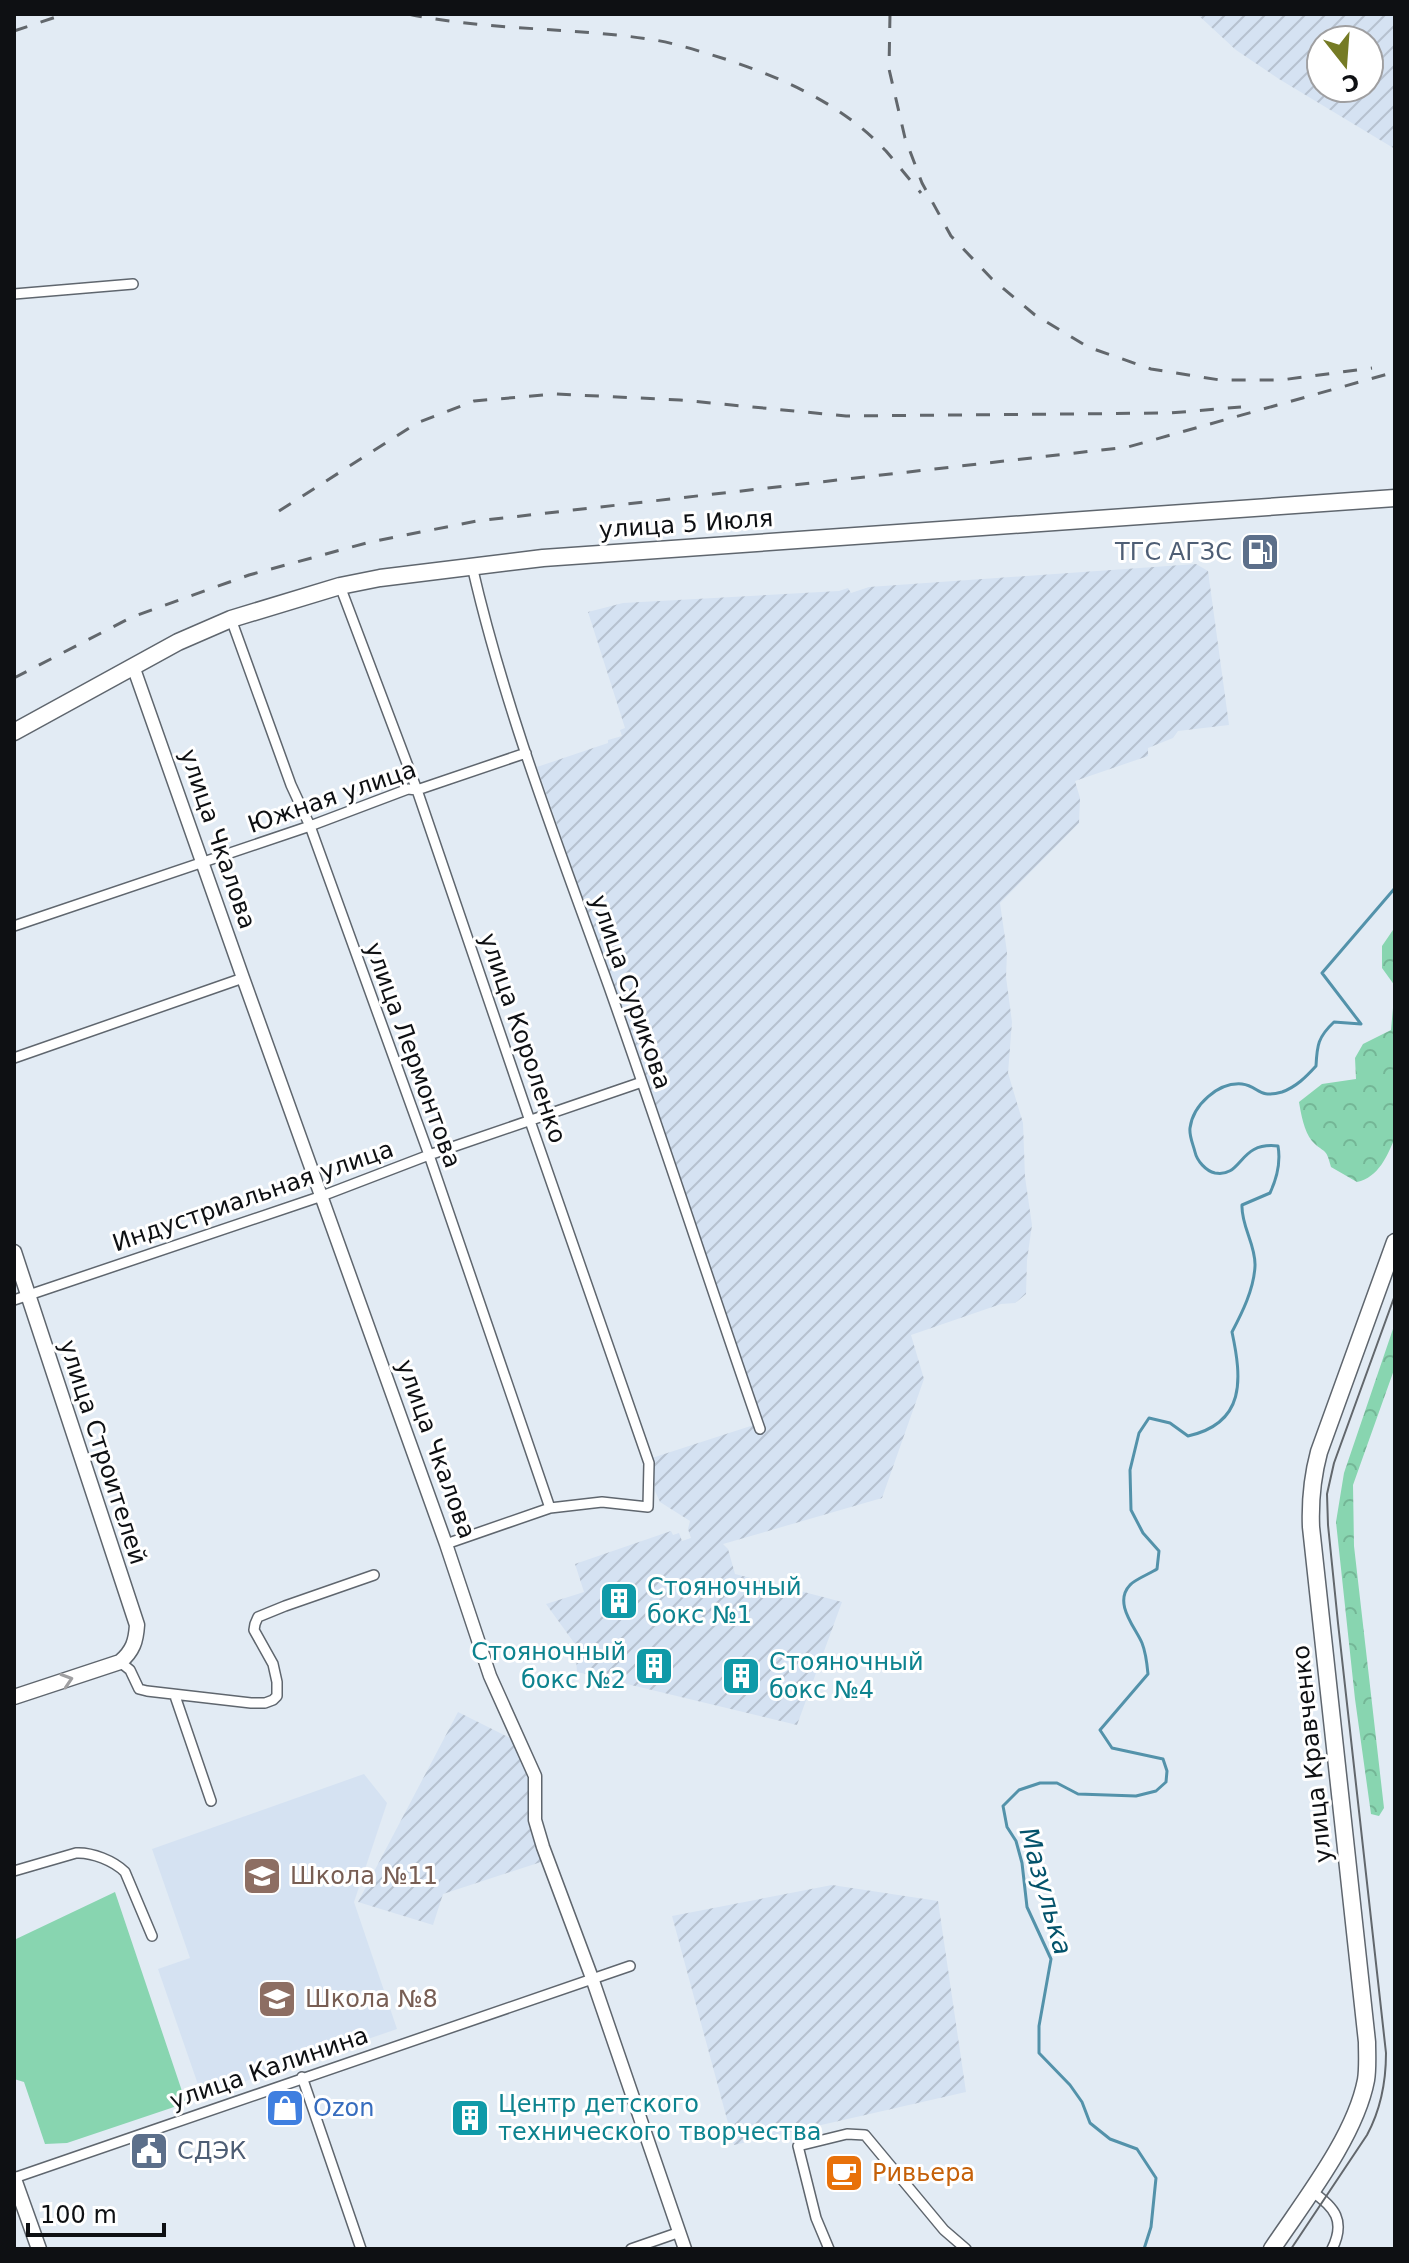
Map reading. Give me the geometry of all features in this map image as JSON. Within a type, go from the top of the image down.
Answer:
[{"type":"main road","name":"улица 5 Июля","points":[[14,732],[178,642],[231,619],[340,586],[380,578],[543,558],[1395,498]]},
{"type":"main road","name":"улица Кравченко","points":[[1272,2249],[1346,2134],[1367,2077],[1367,2042],[1310,1500],[1319,1452],[1395,1242]]},
{"type":"main road","name":"улица Строителей","points":[[14,1252],[21,1297],[137,1625],[136,1640],[130,1654],[120,1662]]},
{"type":"main road","points":[[14,1697],[120,1662]]},
{"type":"main road","points":[[14,2179],[39,2249]]},
{"type":"street","points":[[14,294],[133,284]]},
{"type":"street","name":"улица Сурикова","points":[[472,566],[480,604],[526,753],[760,1429]]},
{"type":"street","name":"улица Короленко","points":[[340,586],[417,790],[649,1463],[648,1507],[602,1502],[550,1508]]},
{"type":"street","name":"улица Лермонтова","points":[[231,619],[429,1155],[550,1508]]},
{"type":"street","name":"улица Чкалова","points":[[133,666],[446,1544],[490,1676],[535,1776],[535,1820],[685,2249]]},
{"type":"street","name":"Южная улица","points":[[14,926],[310,826],[408,789],[417,790],[526,753]]},
{"type":"street","points":[[14,1058],[243,978]]},
{"type":"street","name":"Индустриальная улица","points":[[21,1297],[322,1196],[429,1155],[642,1082]]},
{"type":"street","points":[[446,1544],[550,1508]]},
{"type":"street","points":[[120,1662],[130,1670],[139,1689],[175,1696],[251,1703],[273,1700],[277,1696],[277,1682],[273,1664],[254,1630],[258,1617],[374,1575]]},
{"type":"street","points":[[175,1696],[211,1801]]},
{"type":"street","points":[[14,1871],[85,1852],[119,1866],[125,1872],[152,1936]]},
{"type":"street","name":"улица Калинина","points":[[14,2179],[630,1966]]},
{"type":"street","points":[[302,2077],[361,2249]]},
{"type":"street","points":[[829,2249],[816,2218],[798,2146],[847,2134],[865,2135],[944,2230],[966,2249]]},
{"type":"street","points":[[1311,2191],[1333,2209],[1338,2235],[1332,2249]]},
{"type":"street","points":[[631,2249],[680,2232]]},
{"type":"shaded area","points":[[1197,14],[1395,14],[1395,149],[1320,104],[1385,104],[1385,24],[1305,24],[1305,95],[1236,50]]},
{"type":"shaded area","points":[[1196,564],[1208,571],[1229,725],[1178,731],[1173,738],[1148,748],[1148,756],[1075,781],[1080,798],[1079,823],[1000,903],[1012,1022],[1008,1073],[1023,1123],[1025,1177],[1032,1225],[1026,1294],[1015,1303],[1001,1304],[911,1335],[924,1379],[882,1498],[723,1544],[728,1549],[735,1574],[842,1602],[797,1725],[577,1672],[575,1644],[546,1604],[584,1592],[575,1564],[671,1531],[673,1535],[679,1533],[682,1541],[691,1538],[688,1529],[690,1521],[660,1502],[655,1491],[652,1458],[760,1423],[537,767],[608,743],[608,740],[622,736],[620,730],[625,728],[588,612],[623,603],[848,588],[851,593],[869,587]]},
{"type":"shaded area","points":[[458,1712],[514,1740],[532,1789],[529,1812],[541,1862],[443,1894],[433,1925],[358,1902]]},
{"type":"shaded area","points":[[364,1774],[387,1803],[354,1902],[397,2029],[202,2096],[158,1969],[190,1958],[152,1849]]},
{"type":"shaded area","points":[[832,1885],[938,1901],[966,2092],[734,2145],[672,1916]]},
{"type":"green space","points":[[1395,927],[1395,986],[1382,968],[1382,946]]},
{"type":"green space","points":[[1395,986],[1395,1138],[1377,1171],[1357,1182],[1331,1167],[1326,1153],[1312,1141],[1299,1102],[1322,1084],[1356,1079],[1355,1058],[1363,1044],[1391,1030]]},
{"type":"green space","points":[[1395,1323],[1395,1367],[1353,1485],[1354,1546],[1384,1808],[1379,1816],[1371,1814],[1336,1522],[1344,1473]]},
{"type":"green space","points":[[115,1892],[186,2103],[67,2143],[45,2144],[24,2082],[14,2079],[14,1940]]},
{"type":"waterway","name":"Мазулька","points":[[1361,1024],[1322,973],[1395,888]]},
{"type":"waterway","name":"Мазулька","points":[[1144,2249],[1151,2227],[1156,2178],[1137,2149],[1110,2139],[1090,2123],[1082,2102],[1070,2085],[1039,2053],[1039,2026],[1051,1959],[1027,1907],[1022,1863],[1016,1841],[1007,1827],[1003,1806],[1019,1790],[1040,1783],[1057,1783],[1078,1794],[1136,1796],[1156,1791],[1166,1782],[1167,1771],[1163,1759],[1112,1748],[1100,1730],[1148,1674],[1143,1647],[1127,1615],[1124,1599],[1132,1583],[1157,1569],[1159,1551],[1143,1533],[1131,1510],[1130,1470],[1139,1433],[1149,1418],[1170,1423],[1188,1436],[1207,1430],[1230,1410],[1238,1382],[1232,1332],[1250,1292],[1255,1266],[1242,1205],[1270,1193],[1279,1158],[1278,1146],[1265,1146],[1255,1149],[1231,1170],[1212,1172],[1202,1165],[1196,1155],[1190,1134],[1192,1119],[1208,1097],[1233,1084],[1248,1085],[1268,1094],[1292,1087],[1316,1066],[1319,1042],[1334,1022],[1361,1024]]},
{"type":"tram line","points":[[1291,2249],[1367,2135],[1379,2106],[1385,2075],[1386,2053],[1338,1623],[1327,1494],[1334,1463],[1395,1295]]},
{"type":"railway","points":[[14,31],[65,14]]},
{"type":"railway","points":[[408,14],[469,23],[655,40],[747,67],[812,95],[851,120],[886,151],[921,193]]},
{"type":"railway","points":[[890,14],[889,69],[905,138],[922,183],[951,236],[992,279],[1035,315],[1088,347],[1151,369],[1220,380],[1281,380],[1372,368]]},
{"type":"railway","points":[[14,678],[132,617],[249,575],[370,542],[477,521],[1128,447],[1395,372]]},
{"type":"railway","points":[[279,511],[417,423],[474,401],[555,394],[680,400],[846,416],[1170,413],[1241,407]]},
{"type":"place","name":"ТГС АГЗС","points":[[1260,552]]},
{"type":"place","name":"Стояночный бокс №1","points":[[619,1601]]},
{"type":"place","name":"Стояночный бокс №2","points":[[654,1666]]},
{"type":"place","name":"Стояночный бокс №4","points":[[741,1676]]},
{"type":"place","name":"Школа №11","points":[[262,1876]]},
{"type":"place","name":"Школа №8","points":[[277,1999]]},
{"type":"place","name":"Ozon","points":[[285,2108]]},
{"type":"place","name":"Центр детского технического творчества","points":[[470,2118]]},
{"type":"place","name":"СДЭК","points":[[149,2151]]},
{"type":"place","name":"Ривьера","points":[[844,2173]]}]
